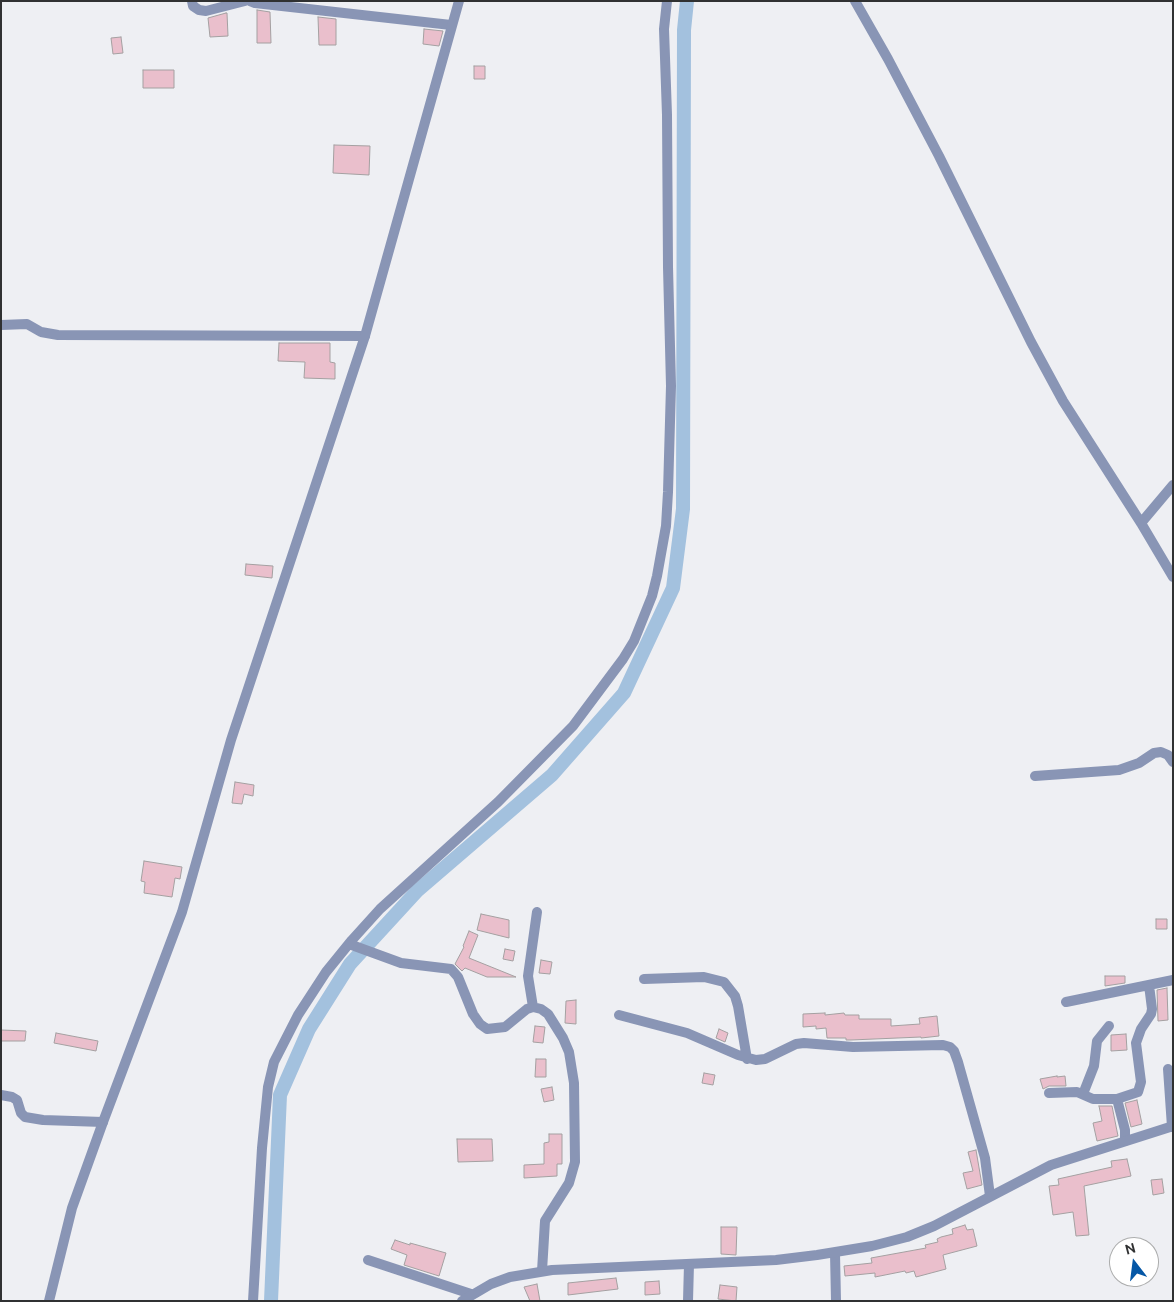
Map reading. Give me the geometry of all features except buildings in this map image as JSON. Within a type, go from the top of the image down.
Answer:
[{"type":"street","points":[[192,1],[193,6],[199,10],[206,11],[245,1]]},
{"type":"street","points":[[250,1],[452,25]]},
{"type":"street","points":[[49,1301],[72,1208],[182,912],[231,740],[364,336],[459,1]]},
{"type":"street","points":[[253,1301],[262,1148],[268,1087],[274,1062],[298,1015],[326,972],[352,944],[380,908],[498,802],[573,726],[623,659],[634,641],[652,596],[666,526],[670,386],[667,115],[664,29],[667,1]]},
{"type":"street","points":[[855,1],[939,156],[1031,342],[1064,401],[1173,577]]},
{"type":"street","points":[[1,325],[27,324],[41,332],[58,335],[364,336]]},
{"type":"street","points":[[1141,523],[1173,486]]},
{"type":"street","points":[[1035,776],[1119,770],[1139,763],[1154,753],[1161,752],[1173,762]]},
{"type":"street","points":[[533,1007],[528,976],[536,912]]},
{"type":"street","points":[[352,944],[401,963],[451,969],[458,977],[477,1019],[487,1029],[505,1027],[527,1009],[533,1007],[541,1009],[548,1014],[563,1038],[569,1052],[575,1099],[574,1168],[569,1184],[545,1221],[542,1272]]},
{"type":"street","points":[[644,979],[704,977],[724,982],[735,996],[738,1006],[747,1059]]},
{"type":"street","points":[[1066,1002],[1173,980]]},
{"type":"street","points":[[1049,1093],[1071,1092],[1083,1094],[1093,1099],[1117,1098],[1134,1094],[1141,1088],[1136,1043],[1141,1028],[1151,1014],[1149,985]]},
{"type":"street","points":[[619,1015],[687,1033],[747,1059],[756,1060],[765,1059],[789,1046],[804,1043],[853,1047],[943,1045],[950,1047],[954,1051],[958,1062],[984,1158],[990,1196]]},
{"type":"street","points":[[1083,1094],[1094,1066],[1097,1041],[1109,1026]]},
{"type":"street","points":[[368,1260],[467,1298],[491,1284],[510,1277],[552,1270],[776,1260],[872,1246],[907,1237],[934,1226],[1051,1166],[1172,1127],[1168,1069]]},
{"type":"street","points":[[1,1096],[12,1097],[17,1100],[21,1113],[25,1117],[43,1120],[103,1122]]},
{"type":"street","points":[[1117,1098],[1125,1130],[1125,1141]]},
{"type":"street","points":[[835,1252],[836,1301]]},
{"type":"street","points":[[688,1264],[688,1301]]},
{"type":"waterway","points":[[271,1301],[280,1095],[309,1029],[350,964],[417,891],[552,775],[624,693],[673,588],[683,509],[684,30],[687,1]]}]
